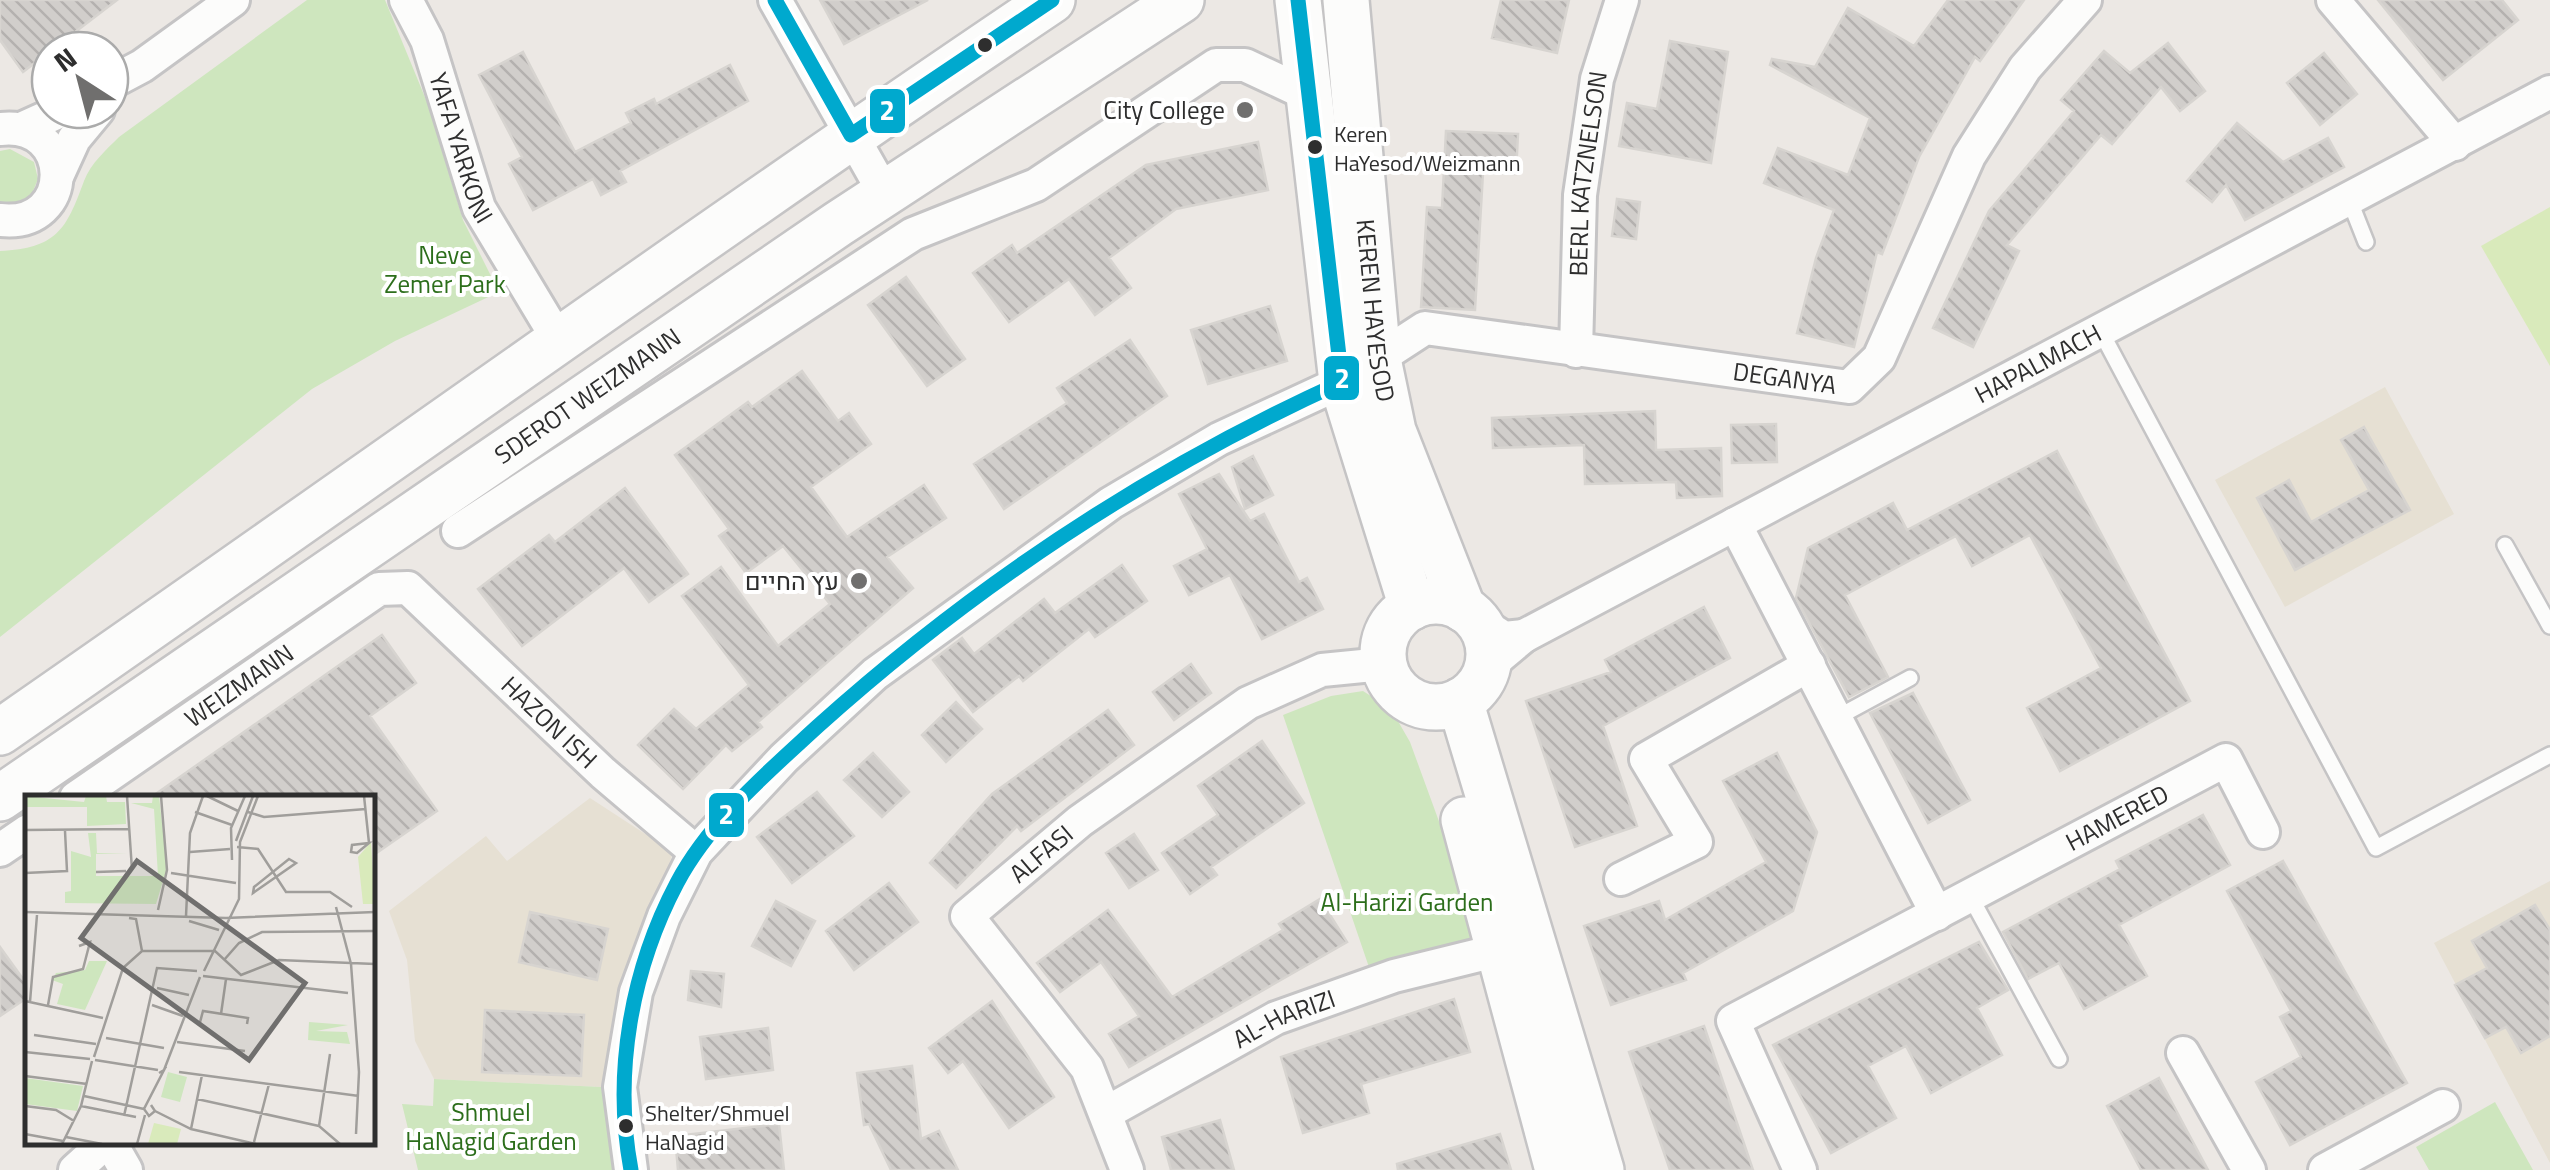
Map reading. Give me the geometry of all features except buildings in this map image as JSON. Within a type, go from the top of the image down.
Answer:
[{"type":"main road","points":[[0,732],[852,135],[1052,0]]},
{"type":"main road","points":[[1262,0],[1299,12]]},
{"type":"main road","name":"SDEROT WEIZMANN","points":[[0,798],[885,194],[1178,5]]},
{"type":"main road","name":"KEREN HAYESOD","points":[[1349,7],[1360,371],[1393,431],[1469,615]]},
{"type":"main road","name":"KEREN HAYESOD","points":[[1299,12],[1307,94],[1360,371],[1412,607]]},
{"type":"main road","points":[[1429,602],[1469,615],[1488,650],[1460,692],[1420,705],[1396,690],[1384,664],[1388,631],[1412,607],[1429,602]]},
{"type":"main road","points":[[1460,692],[1558,1170]]},
{"type":"main road","points":[[1460,692],[1601,1170]]},
{"type":"street","points":[[130,72],[233,0]]},
{"type":"street","name":"YAFA YARKONI","points":[[406,0],[427,40],[479,208],[559,341]]},
{"type":"street","points":[[775,0],[885,194]]},
{"type":"street","name":"BERL KATZNELSON","points":[[1576,351],[1580,195],[1597,79],[1622,0]]},
{"type":"street","name":"DEGANYA","points":[[631,1170],[620,1087],[636,992],[664,916],[696,852],[784,758],[875,674],[1111,503],[1188,458],[1360,371],[1425,328],[1849,387],[1879,358],[1969,156],[2025,68],[2084,0]]},
{"type":"street","points":[[2333,0],[2455,144]]},
{"type":"street","points":[[458,531],[913,234],[1036,185],[1216,65],[1245,65],[1307,94]]},
{"type":"street","points":[[130,78],[142,66]]},
{"type":"street","name":"HAPALMACH","points":[[1460,692],[1524,636],[2550,92]]},
{"type":"street","points":[[9,125],[47,145],[58,174]]},
{"type":"street","points":[[0,220],[26,219],[39,212],[56,188],[58,174],[81,130]]},
{"type":"street","points":[[1735,524],[1937,914]]},
{"type":"street","name":"HAZON ISH","points":[[408,588],[602,773],[696,852]]},
{"type":"street","name":"WEIZMANN","points":[[80,795],[379,589],[408,588]]},
{"type":"street","points":[[1469,615],[1504,638],[1524,636]]},
{"type":"street","name":"ALFASI","points":[[1127,1170],[1086,1068],[967,916],[1080,821],[1248,703],[1322,670],[1384,664]]},
{"type":"street","points":[[1621,879],[1696,842],[1646,759],[1810,664]]},
{"type":"street","name":"HAMERED","points":[[1800,1170],[1733,1021],[2226,760],[2264,832]]},
{"type":"street","points":[[0,850],[25,833]]},
{"type":"street","name":"AL-HARIZI","points":[[1106,1113],[1276,1018],[1394,976],[1478,955]]},
{"type":"street","points":[[2183,1053],[2249,1170]]},
{"type":"street","points":[[2325,1170],[2442,1106]]},
{"type":"street","points":[[75,1170],[104,1145]]},
{"type":"street","points":[[110,1145],[126,1170]]},
{"type":"lane","points":[[2350,198],[2366,242]]},
{"type":"lane","points":[[2100,330],[2376,848],[2550,755]]},
{"type":"lane","points":[[2505,545],[2550,626]]},
{"type":"lane","points":[[1838,717],[1910,678]]},
{"type":"lane","points":[[1970,896],[2059,1059]]},
{"type":"shaded area","points":[[2385,387],[2454,514],[2285,607],[2215,480]]},
{"type":"shaded area","points":[[590,798],[673,852],[601,1087],[434,1079],[415,1041],[407,960],[389,911],[486,836],[507,861]]},
{"type":"shaded area","points":[[2550,881],[2550,1163],[2434,943]]},
{"type":"green space","name":"Neve Zemer Park","points":[[307,0],[385,0],[429,107],[463,220],[499,292],[395,341],[312,389],[0,637],[0,251],[35,246],[57,233],[91,168],[130,129]]},
{"type":"green space","points":[[10,149],[34,162],[38,179],[31,196],[24,201],[0,204],[0,151]]},
{"type":"green space","points":[[2550,207],[2550,366],[2481,246]]},
{"type":"green space","name":"Al-Harizi Garden","points":[[1363,691],[1391,709],[1410,742],[1483,942],[1372,976],[1283,715],[1331,696]]},
{"type":"green space","name":"Shmuel HaNagid Garden","points":[[434,1079],[601,1087],[617,1170],[418,1170],[402,1104],[433,1106]]},
{"type":"green space","points":[[2495,1102],[2533,1170],[2429,1170],[2416,1147]]},
{"type":"transit line","name":"2","points":[[775,0],[851,135],[1052,0]]},
{"type":"transit line","name":"2","points":[[631,1170],[624,1097],[637,987],[661,916],[677,883],[723,818],[878,674],[1003,578],[1133,492],[1270,416],[1342,382],[1298,0]]},
{"type":"place","name":"City College","points":[[1245,110]]},
{"type":"place","name":"Keren HaYesod/Weizmann","points":[[1315,147]]},
{"type":"place","name":"עץ החיים","points":[[859,581]]},
{"type":"place","name":"Shelter/Shmuel HaNagid","points":[[626,1126]]}]
